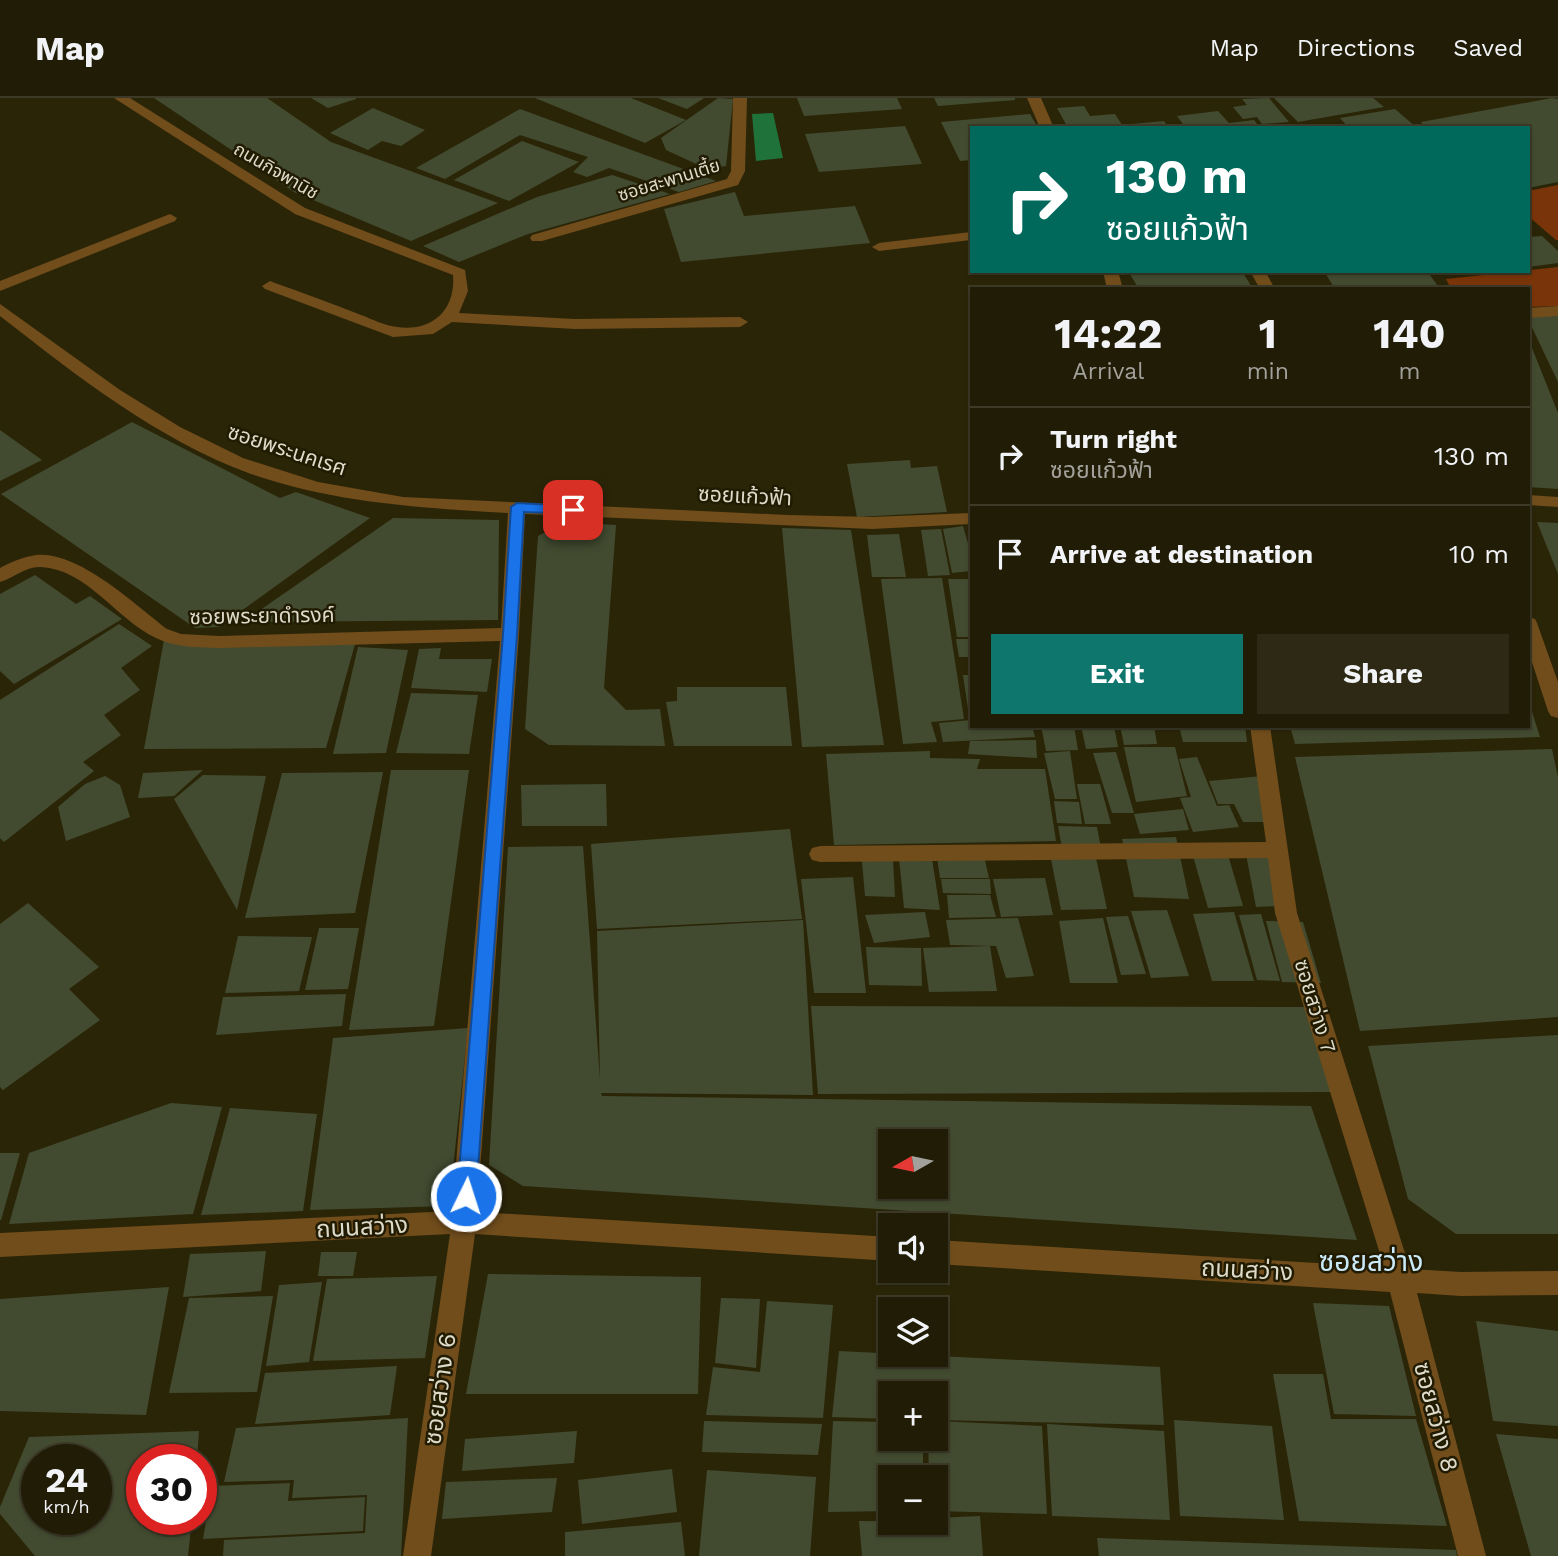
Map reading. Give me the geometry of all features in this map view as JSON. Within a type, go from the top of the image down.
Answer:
[{"type":"street","name":"ถนนกิจพานิช","points":[[121,98],[300,211],[460,273],[462,284],[459,301],[449,317]]},
{"type":"street","name":"ซอยสะพานเตี้ย","points":[[537,238],[733,182],[738,172],[740,98]]},
{"type":"street","points":[[1034,98],[1046,126]]},
{"type":"street","points":[[0,286],[170,218]]},
{"type":"street","points":[[879,247],[970,236]]},
{"type":"street","points":[[270,286],[393,332],[425,332],[449,317],[575,324],[740,322]]},
{"type":"street","name":"ซอยพระนคเรศ","points":[[0,309],[67,360],[162,424],[238,462],[349,494],[403,502],[517,507]]},
{"type":"street","points":[[1530,313],[1558,311]]},
{"type":"street","points":[[1530,500],[1558,502]]},
{"type":"street","name":"ซอยแก้วฟ้า","points":[[517,507],[788,521],[872,523],[970,518]]},
{"type":"street","name":"ซอยสว่าง 6","points":[[416,1556],[464,1222],[510,635],[517,507]]},
{"type":"street","name":"ซอยพระยาดำรงค์","points":[[0,576],[23,564],[39,561],[62,564],[160,633],[179,640],[220,642],[510,635]]},
{"type":"street","points":[[1530,629],[1558,710]]},
{"type":"street","name":"ซอยสว่าง 7","points":[[1260,728],[1286,913],[1400,1279]]},
{"type":"street","points":[[820,854],[1277,850]]},
{"type":"street","name":"ถนนสว่าง","points":[[0,1245],[464,1222],[878,1248]]},
{"type":"street","name":"ถนนสว่าง","points":[[948,1253],[1461,1284],[1558,1283]]},
{"type":"street","name":"ซอยสว่าง 8","points":[[1400,1279],[1472,1556]]},
{"type":"shaded area","points":[[773,113],[783,158],[756,161],[752,114]]},
{"type":"shaded area","points":[[1558,185],[1558,240],[1530,218],[1530,191]]},
{"type":"shaded area","points":[[1558,267],[1558,306],[1530,307],[1530,287],[1450,287],[1446,279],[1530,273],[1530,270]]},
{"type":"building","points":[[154,98],[267,98],[331,142],[498,203],[411,241],[294,192]]},
{"type":"building","points":[[311,98],[356,98],[356,99],[328,108]]},
{"type":"building","points":[[535,98],[631,98],[686,120],[645,143]]},
{"type":"building","points":[[658,98],[704,98],[687,109]]},
{"type":"building","points":[[718,98],[733,99],[726,166],[707,169],[666,150],[661,138]]},
{"type":"building","points":[[797,98],[897,98],[902,109],[804,116]]},
{"type":"building","points":[[934,98],[1015,98],[1015,100],[938,106]]},
{"type":"building","points":[[1269,98],[1289,122],[1262,124],[1257,117],[1243,119],[1233,107],[1247,105],[1242,99]]},
{"type":"building","points":[[1274,98],[1373,98],[1384,107],[1298,122]]},
{"type":"building","points":[[1558,99],[1558,182],[1530,188],[1530,126],[1424,126],[1421,122]]},
{"type":"building","points":[[1084,106],[1090,116],[1115,114],[1123,126],[1067,126],[1057,108]]},
{"type":"building","points":[[373,108],[425,130],[401,146],[382,141],[368,150],[330,133]]},
{"type":"building","points":[[520,109],[716,181],[679,192],[609,168],[587,177],[573,172],[588,157],[520,135],[445,179],[416,168]]},
{"type":"building","points":[[1395,109],[1415,126],[1347,126],[1340,118]]},
{"type":"building","points":[[1218,111],[1229,123],[1254,120],[1258,126],[1184,126],[1177,116]]},
{"type":"building","points":[[1030,114],[1037,126],[970,126],[970,160],[960,161],[941,122]]},
{"type":"building","points":[[1164,121],[1168,126],[1134,126],[1132,124]]},
{"type":"building","points":[[905,126],[922,164],[819,172],[805,134]]},
{"type":"building","points":[[522,141],[579,162],[509,201],[454,180]]},
{"type":"building","points":[[612,175],[670,194],[528,234],[459,262],[423,246],[537,197]]},
{"type":"building","points":[[735,192],[744,216],[855,206],[870,243],[681,262],[664,209]]},
{"type":"building","points":[[1542,236],[1558,251],[1558,263],[1530,267],[1530,237]]},
{"type":"building","points":[[1129,273],[1243,273],[1252,287],[1138,287]]},
{"type":"building","points":[[1325,273],[1428,273],[1439,287],[1334,287]]},
{"type":"building","points":[[1530,313],[1558,313],[1558,382],[1530,323]]},
{"type":"building","points":[[1530,343],[1558,413],[1558,489],[1530,487]]},
{"type":"building","points":[[132,422],[280,498],[296,492],[370,518],[219,627],[195,628],[1,494]]},
{"type":"building","points":[[0,430],[42,460],[0,481]]},
{"type":"building","points":[[910,460],[911,468],[937,466],[947,512],[857,517],[847,464]]},
{"type":"building","points":[[393,518],[499,520],[498,620],[243,622]]},
{"type":"building","points":[[565,522],[616,525],[604,688],[626,710],[660,709],[665,746],[549,745],[525,729],[538,536]]},
{"type":"building","points":[[1537,522],[1558,523],[1558,574]]},
{"type":"building","points":[[963,526],[970,550],[970,571],[952,573],[943,529]]},
{"type":"building","points":[[782,528],[851,530],[884,745],[802,747]]},
{"type":"building","points":[[941,529],[950,575],[928,576],[921,530]]},
{"type":"building","points":[[899,534],[906,577],[872,577],[867,535]]},
{"type":"building","points":[[35,575],[76,604],[90,596],[122,619],[14,684],[0,671],[0,594]]},
{"type":"building","points":[[970,576],[970,637],[957,637],[948,579],[968,579]]},
{"type":"building","points":[[942,578],[964,719],[931,722],[937,742],[903,744],[881,579]]},
{"type":"building","points":[[119,624],[152,646],[121,668],[140,690],[104,715],[121,735],[83,762],[94,771],[4,842],[0,838],[0,700]]},
{"type":"building","points":[[956,639],[970,639],[970,657],[959,657]]},
{"type":"building","points":[[164,640],[355,644],[326,748],[144,749]]},
{"type":"building","points":[[358,647],[408,650],[386,753],[333,754]]},
{"type":"building","points":[[441,648],[439,659],[492,659],[487,692],[411,688],[419,649]]},
{"type":"building","points":[[963,675],[970,675],[968,709]]},
{"type":"building","points":[[677,687],[786,687],[792,746],[674,746],[666,702],[677,701]]},
{"type":"building","points":[[411,693],[478,695],[469,754],[396,753]]},
{"type":"building","points":[[1530,705],[1540,737],[1295,744],[1291,728],[1530,728]]},
{"type":"building","points":[[970,720],[970,728],[1033,728],[1035,737],[943,742],[939,723]]},
{"type":"building","points":[[1041,728],[1074,728],[1078,750],[1046,751]]},
{"type":"building","points":[[1081,728],[1114,728],[1118,747],[1086,749]]},
{"type":"building","points":[[1120,728],[1154,728],[1157,744],[1124,745]]},
{"type":"building","points":[[1180,728],[1245,728],[1247,742],[1183,742]]},
{"type":"building","points":[[1036,740],[1037,758],[968,754],[970,741]]},
{"type":"building","points":[[1124,747],[1175,747],[1187,796],[1136,802]]},
{"type":"building","points":[[1552,749],[1558,777],[1558,1017],[1360,1031],[1295,757]]},
{"type":"building","points":[[930,751],[930,758],[980,759],[977,769],[1045,769],[1056,841],[834,845],[826,754]]},
{"type":"building","points":[[1070,751],[1077,799],[1055,799],[1044,753]]},
{"type":"building","points":[[1116,752],[1134,813],[1112,813],[1093,753]]},
{"type":"building","points":[[1197,757],[1217,806],[1229,805],[1239,827],[1193,832],[1180,798],[1191,797],[1179,759]]},
{"type":"building","points":[[203,770],[174,796],[138,798],[143,773]]},
{"type":"building","points":[[391,770],[469,770],[434,1026],[349,1030]]},
{"type":"building","points":[[383,772],[355,913],[245,918],[282,773]]},
{"type":"building","points":[[203,775],[266,776],[237,910],[174,799]]},
{"type":"building","points":[[105,776],[120,785],[130,817],[66,841],[58,807],[85,784]]},
{"type":"building","points":[[1262,776],[1268,822],[1243,822],[1234,804],[1218,804],[1209,781]]},
{"type":"building","points":[[606,784],[607,826],[522,826],[521,785]]},
{"type":"building","points":[[1077,784],[1100,784],[1111,824],[1085,824]]},
{"type":"building","points":[[1054,801],[1079,802],[1082,824],[1057,823]]},
{"type":"building","points":[[1183,809],[1189,830],[1140,834],[1134,814]]},
{"type":"building","points":[[1058,826],[1097,827],[1101,848],[1062,848]]},
{"type":"building","points":[[790,829],[802,919],[597,929],[591,844]]},
{"type":"building","points":[[1176,837],[1189,899],[1134,897],[1122,839]]},
{"type":"building","points":[[583,846],[600,1080],[597,931],[803,920],[813,1095],[601,1093],[602,1096],[1311,1106],[1357,1240],[523,1186],[489,1165],[508,847]]},
{"type":"building","points":[[1246,854],[1273,854],[1280,906],[1256,907]]},
{"type":"building","points":[[1228,855],[1243,906],[1208,908],[1193,856]]},
{"type":"building","points":[[984,856],[989,878],[940,878],[937,857]]},
{"type":"building","points":[[899,858],[932,859],[940,910],[904,908]]},
{"type":"building","points":[[1096,858],[1107,909],[1061,910],[1051,859]]},
{"type":"building","points":[[893,860],[895,897],[865,896],[862,861]]},
{"type":"building","points":[[853,877],[866,993],[814,993],[801,879]]},
{"type":"building","points":[[1045,878],[1053,915],[1001,917],[993,879]]},
{"type":"building","points":[[941,879],[990,879],[991,894],[943,893]]},
{"type":"building","points":[[947,895],[990,895],[996,917],[949,918]]},
{"type":"building","points":[[28,903],[99,967],[69,989],[100,1020],[3,1090],[0,1087],[0,924]]},
{"type":"building","points":[[1167,910],[1189,976],[1151,978],[1131,911]]},
{"type":"building","points":[[925,912],[930,937],[874,943],[865,915]]},
{"type":"building","points":[[1234,912],[1254,981],[1212,981],[1193,914]]},
{"type":"building","points":[[1261,914],[1280,981],[1257,980],[1239,915]]},
{"type":"building","points":[[1128,916],[1146,974],[1121,975],[1106,917]]},
{"type":"building","points":[[1018,918],[1034,976],[1006,978],[996,946],[950,945],[946,920]]},
{"type":"building","points":[[1103,918],[1118,983],[1070,983],[1059,921]]},
{"type":"building","points":[[1266,921],[1303,922],[1321,983],[1282,982]]},
{"type":"building","points":[[319,928],[359,928],[348,989],[305,990]]},
{"type":"building","points":[[238,936],[312,937],[299,991],[225,993]]},
{"type":"building","points":[[990,946],[997,991],[929,992],[923,948]]},
{"type":"building","points":[[866,947],[921,948],[922,986],[869,985]]},
{"type":"building","points":[[346,994],[342,1026],[216,1035],[223,997]]},
{"type":"building","points":[[811,1006],[1305,1007],[1331,1092],[818,1094]]},
{"type":"building","points":[[468,1028],[449,1206],[310,1210],[333,1038]]},
{"type":"building","points":[[1558,1035],[1558,1234],[1456,1234],[1408,1199],[1368,1046]]},
{"type":"building","points":[[171,1103],[222,1107],[193,1214],[9,1224],[29,1153]]},
{"type":"building","points":[[230,1108],[317,1114],[303,1211],[201,1215]]},
{"type":"building","points":[[0,1153],[20,1153],[1,1220],[0,1220]]},
{"type":"building","points":[[266,1251],[261,1291],[183,1297],[190,1254]]},
{"type":"building","points":[[321,1252],[357,1252],[353,1276],[318,1276]]},
{"type":"building","points":[[488,1274],[701,1277],[698,1394],[466,1394]]},
{"type":"building","points":[[437,1276],[425,1358],[313,1361],[327,1279]]},
{"type":"building","points":[[322,1282],[309,1362],[266,1366],[279,1285]]},
{"type":"building","points":[[169,1287],[146,1415],[0,1411],[0,1299]]},
{"type":"building","points":[[273,1296],[257,1392],[169,1393],[189,1298]]},
{"type":"building","points":[[721,1298],[760,1299],[756,1368],[715,1363]]},
{"type":"building","points":[[767,1301],[833,1305],[823,1418],[706,1415],[713,1367],[760,1372]]},
{"type":"building","points":[[1313,1303],[1389,1306],[1416,1416],[1334,1414]]},
{"type":"building","points":[[1476,1321],[1558,1331],[1558,1426],[1493,1421]]},
{"type":"building","points":[[839,1351],[878,1353],[878,1367],[948,1367],[948,1356],[1160,1367],[1164,1425],[948,1420],[948,1381],[878,1381],[878,1419],[832,1417]]},
{"type":"building","points":[[397,1366],[390,1415],[255,1424],[265,1373]]},
{"type":"building","points":[[1273,1374],[1323,1374],[1331,1419],[1416,1419],[1447,1526],[1299,1521]]},
{"type":"building","points":[[408,1418],[401,1556],[223,1556],[224,1540],[365,1533],[367,1495],[292,1498],[294,1480],[224,1482],[236,1428]]},
{"type":"building","points":[[1174,1420],[1272,1426],[1284,1520],[1180,1516]]},
{"type":"building","points":[[704,1421],[822,1424],[818,1455],[702,1452]]},
{"type":"building","points":[[833,1421],[878,1422],[878,1451],[923,1451],[923,1465],[878,1465],[878,1511],[828,1512]]},
{"type":"building","points":[[948,1422],[1042,1426],[1047,1514],[948,1511],[948,1465],[929,1465],[928,1451],[948,1451]]},
{"type":"building","points":[[1047,1424],[1164,1431],[1170,1520],[1052,1516]]},
{"type":"building","points":[[199,1431],[198,1444],[126,1444],[126,1535],[190,1535],[188,1556],[35,1556],[0,1514],[0,1507],[21,1456],[21,1535],[112,1535],[112,1444],[26,1444],[29,1437]]},
{"type":"building","points":[[577,1431],[574,1463],[462,1471],[465,1439]]},
{"type":"building","points":[[1496,1434],[1558,1439],[1558,1556],[1531,1556]]},
{"type":"building","points":[[672,1469],[677,1512],[582,1524],[578,1480]]},
{"type":"building","points":[[707,1470],[816,1477],[810,1556],[699,1556]]},
{"type":"building","points":[[557,1478],[552,1512],[442,1519],[446,1482]]},
{"type":"building","points":[[290,1483],[288,1501],[365,1497],[363,1531],[203,1539],[204,1535],[217,1535],[217,1486]]},
{"type":"building","points":[[980,1516],[983,1556],[862,1556],[859,1521],[878,1521],[878,1535],[948,1535],[948,1517]]},
{"type":"building","points":[[681,1522],[685,1556],[565,1556],[565,1532]]},
{"type":"building","points":[[1097,1538],[1456,1550],[1457,1556],[1099,1556]]},
{"type":"district","name":"ซอยสว่าง","points":[[1371,1261]]},
{"type":"route","points":[[466,1196],[510,635],[517,507],[573,510]]}]
